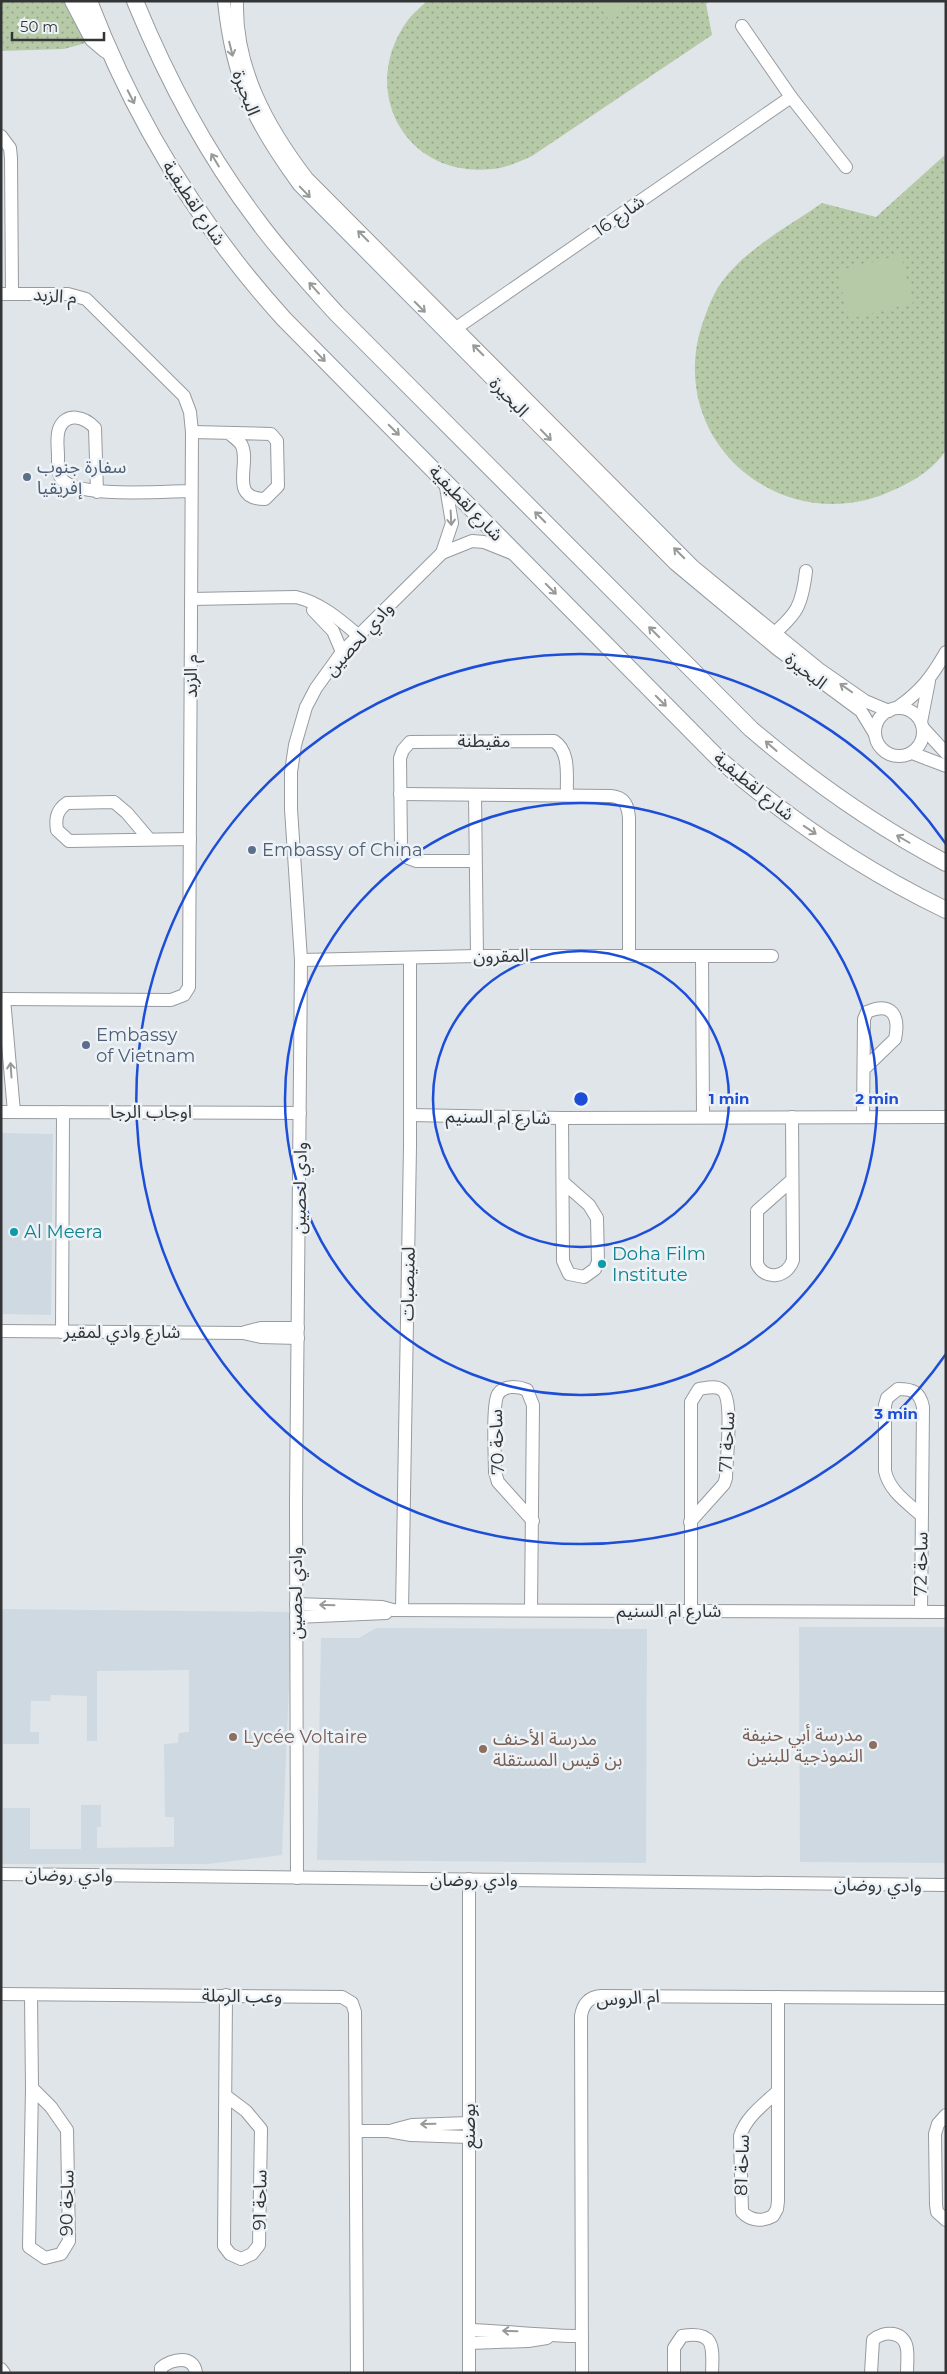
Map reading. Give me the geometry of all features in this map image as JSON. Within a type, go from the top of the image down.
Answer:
[{"type":"street","points":[[73,1],[93,39],[111,53]]},
{"type":"street","name":"شارع لقطيفية","points":[[89,1],[148,131],[163,156],[229,255],[284,319],[700,740],[761,795],[852,859],[946,910]]},
{"type":"street","points":[[134,1],[174,89],[220,167],[257,221],[294,267],[336,313],[751,729],[787,760],[846,805],[946,863]]},
{"type":"street","name":"البحيرة","points":[[224,1],[230,48],[240,83],[255,120],[275,152],[299,185],[452,331]]},
{"type":"street","name":"البحيرة","points":[[237,1],[241,45],[252,85],[270,124],[292,158],[323,195],[452,331],[632,514],[770,636],[861,711],[875,734]]},
{"type":"street","points":[[742,26],[791,97],[846,167]]},
{"type":"street","name":"شارع 16","points":[[452,331],[791,97]]},
{"type":"street","points":[[1,136],[10,148],[11,158],[6,294]]},
{"type":"street","name":"م الزبد","points":[[2,999],[172,1000],[184,995],[190,981],[192,432],[190,412],[184,396],[94,304],[78,296],[68,294],[6,294]]},
{"type":"street","points":[[97,492],[95,428],[88,420],[78,417],[68,418],[61,424],[57,434],[58,470],[61,478],[75,489],[97,492],[191,491]]},
{"type":"street","points":[[192,432],[271,434],[277,442],[278,486],[266,499],[256,499],[247,493],[242,484],[243,453],[241,444],[229,433]]},
{"type":"street","name":"وادي لحصين","points":[[442,552],[452,523],[445,482]]},
{"type":"street","name":"وادي لحصين","points":[[297,1878],[296,1604],[301,960],[291,809],[294,754],[306,707],[316,688],[342,652],[442,552],[472,541],[484,542],[516,555]]},
{"type":"street","points":[[770,636],[799,608],[804,596],[806,571]]},
{"type":"street","points":[[191,598],[296,598],[318,604],[358,635]]},
{"type":"street","points":[[280,598],[306,606],[321,616],[333,630],[342,652]]},
{"type":"street","name":"البحيرة","points":[[770,636],[856,695],[893,710]]},
{"type":"street","points":[[946,652],[929,681],[914,696],[877,723],[875,734],[879,746],[888,754],[900,756],[912,753],[946,766]]},
{"type":"street","points":[[912,753],[922,739],[922,725],[929,681]]},
{"type":"street","points":[[893,710],[908,710],[946,753]]},
{"type":"street","name":"مقيطنة","points":[[475,862],[416,861],[408,858],[401,848],[400,758],[403,750],[410,742],[554,741],[564,750],[567,795]]},
{"type":"street","points":[[400,794],[617,796],[628,807],[629,955]]},
{"type":"street","points":[[475,795],[477,956]]},
{"type":"street","points":[[148,839],[127,813],[114,802],[67,803],[58,812],[57,830],[69,841],[190,839]]},
{"type":"street","name":"المقرون","points":[[301,960],[477,956],[772,956]]},
{"type":"street","points":[[702,956],[703,1117]]},
{"type":"street","name":"لمنيصبات","points":[[397,1610],[410,1115],[410,958]]},
{"type":"street","points":[[2,999],[5,1029],[10,1046],[8,1112]]},
{"type":"street","points":[[863,1117],[865,1015],[875,1009],[887,1008],[893,1011],[895,1016],[895,1039],[864,1069]]},
{"type":"street","points":[[1,1046],[5,1029]]},
{"type":"street","name":"اوجاب الرجا","points":[[8,1112],[300,1112]]},
{"type":"street","points":[[62,1332],[63,1112]]},
{"type":"street","name":"شارع ام السنيم","points":[[410,1115],[562,1118],[946,1117]]},
{"type":"street","points":[[792,1117],[793,1260],[788,1270],[782,1274],[767,1275],[760,1271],[756,1264],[757,1211],[792,1180]]},
{"type":"street","points":[[562,1118],[564,1183],[563,1261],[569,1274],[584,1277],[595,1268],[598,1262],[598,1218],[589,1205],[564,1183]]},
{"type":"street","name":"شارع وادي لمقير","points":[[1,1331],[243,1333],[261,1328],[298,1333]]},
{"type":"street","name":"ساحة 70","points":[[531,1610],[532,1521],[533,1405],[527,1390],[509,1387],[502,1390],[495,1400],[495,1472],[498,1482],[532,1521]]},
{"type":"street","name":"ساحة 71","points":[[690,1522],[724,1484],[726,1478],[728,1403],[724,1391],[718,1388],[699,1389],[690,1402],[690,1522],[691,1611]]},
{"type":"street","name":"ساحة 72","points":[[921,1612],[922,1516],[921,1398],[917,1392],[910,1389],[898,1389],[887,1398],[885,1405],[885,1471],[887,1481],[892,1488],[922,1516]]},
{"type":"street","name":"شارع ام السنيم","points":[[296,1604],[382,1607],[397,1610],[946,1612]]},
{"type":"street","name":"شارع ام السنيم","points":[[296,1617],[382,1615],[397,1610]]},
{"type":"street","name":"وادي روضان","points":[[1,1874],[946,1885]]},
{"type":"street","name":"بوصنع","points":[[469,1879],[469,2373]]},
{"type":"street","name":"وعب الرملة","points":[[1,1994],[342,1997],[352,2003],[355,2012],[357,2131],[357,2373]]},
{"type":"street","name":"ساحة 90","points":[[31,1995],[32,2088],[29,2247],[45,2258],[61,2254],[69,2241],[67,2130],[51,2107],[32,2088]]},
{"type":"street","name":"ساحة 91","points":[[226,1995],[224,2246],[230,2254],[241,2259],[252,2254],[259,2245],[261,2129],[246,2110],[226,2096]]},
{"type":"street","name":"ام الروس","points":[[582,2373],[581,2016],[584,2005],[590,1998],[601,1996],[946,1998]]},
{"type":"street","name":"ساحة 81","points":[[778,1997],[778,2091],[777,2209],[773,2216],[758,2221],[748,2218],[742,2212],[740,2136],[749,2118],[778,2091]]},
{"type":"street","points":[[946,2115],[938,2124],[935,2134],[936,2205],[937,2212],[946,2220]]},
{"type":"street","points":[[388,2131],[412,2124],[469,2124]]},
{"type":"street","points":[[357,2131],[388,2131],[412,2135],[469,2137]]},
{"type":"street","points":[[469,2330],[528,2332],[552,2336],[582,2336]]},
{"type":"street","points":[[870,2373],[871,2348],[874,2340],[879,2335],[888,2333],[895,2334],[905,2342],[907,2348],[907,2373]]},
{"type":"street","points":[[674,2373],[674,2348],[682,2336],[690,2334],[699,2334],[710,2342],[713,2348],[712,2373]]},
{"type":"street","points":[[469,2343],[542,2340],[552,2336]]},
{"type":"street","points":[[161,2373],[161,2368],[168,2362],[180,2359],[190,2362],[196,2369],[196,2373]]},
{"type":"street","points":[[1,2369],[4,2373]]},
{"type":"shaded area","points":[[1,1133],[53,1134],[51,1315],[1,1314]]},
{"type":"shaded area","name":"Lycée Voltaire","points":[[1,1609],[292,1612],[282,1855],[208,1864],[1,1864]],"holes":[[[189,1670],[189,1732],[179,1733],[178,1743],[164,1744],[165,1817],[174,1817],[174,1847],[97,1848],[97,1827],[101,1827],[101,1805],[81,1805],[81,1849],[30,1849],[30,1808],[3,1808],[3,1744],[39,1744],[39,1732],[30,1732],[31,1701],[50,1701],[51,1695],[87,1696],[87,1741],[97,1741],[97,1671]]]},
{"type":"shaded area","name":"مدرسة أبي حنيفة النموذجية للبنين","points":[[799,1627],[946,1627],[946,1863],[800,1862]]},
{"type":"shaded area","name":"مدرسة الأحنف بن قيس المستقلة","points":[[376,1628],[647,1629],[646,1863],[317,1860],[321,1638],[359,1638]]},
{"type":"green space","points":[[1,1],[65,1],[86,43],[64,49],[1,51]]},
{"type":"green space","points":[[427,1],[710,1],[706,4],[712,35],[532,156],[492,169],[461,168],[435,160],[414,144],[398,124],[389,100],[387,74],[393,47],[408,20]]},
{"type":"green space","points":[[596,1],[637,1],[609,20]]},
{"type":"green space","points":[[946,154],[946,450],[936,463],[910,482],[896,489],[854,502],[812,503],[774,491],[741,470],[716,440],[700,404],[695,363],[704,319],[715,293],[734,267],[745,257],[822,203],[876,217]]},
{"type":"green space","points":[[901,255],[913,303],[849,319],[837,271]]},
{"type":"place","name":"سفارة جنوب إفريقيا","points":[[27,477]]},
{"type":"place","name":"Embassy of China","points":[[252,850]]},
{"type":"place","name":"Embassy of Vietnam","points":[[86,1045]]},
{"type":"place","name":"Al Meera","points":[[14,1232]]},
{"type":"place","name":"Doha Film Institute","points":[[602,1264]]},
{"type":"place","name":"Lycée Voltaire","points":[[233,1737]]},
{"type":"place","name":"مدرسة أبي حنيفة النموذجية للبنين","points":[[873,1745]]},
{"type":"place","name":"مدرسة الأحنف بن قيس المستقلة","points":[[483,1749]]}]
